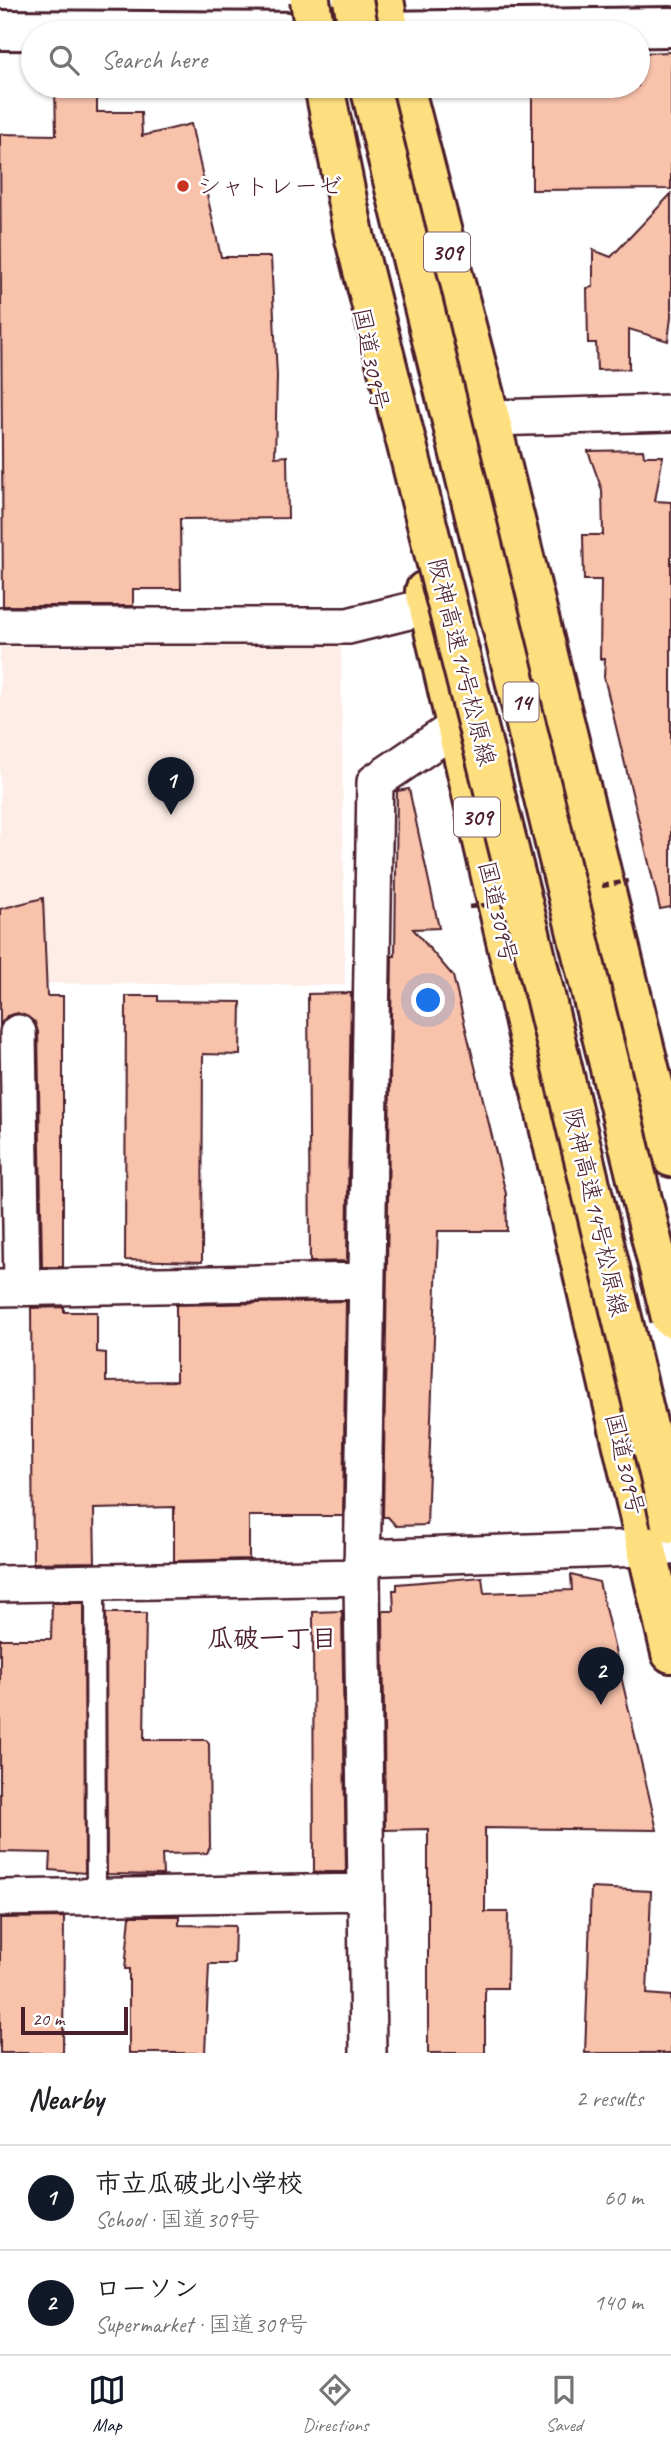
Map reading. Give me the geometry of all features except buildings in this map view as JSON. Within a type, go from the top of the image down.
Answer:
[{"type":"highway","points":[[353,0],[388,21]]},
{"type":"highway","name":"国道309号","points":[[320,98],[388,443],[456,727],[662,1539],[671,1653]]},
{"type":"highway","name":"阪神高速14号松原線","points":[[326,98],[355,239],[529,929],[662,1539]]},
{"type":"highway","name":"阪神高速14号松原線","points":[[373,98],[671,1318]]},
{"type":"highway","name":"309","points":[[407,98],[490,418],[671,1157]]},
{"type":"street","points":[[277,21],[349,21]]},
{"type":"street","points":[[650,27],[671,27]]},
{"type":"street","points":[[0,30],[21,29]]},
{"type":"street","points":[[490,418],[671,413]]},
{"type":"street","points":[[0,625],[348,626],[429,606]]},
{"type":"street","points":[[368,2053],[362,1567],[364,1282],[375,782],[456,727]]},
{"type":"street","points":[[18,1033],[9,1073],[11,1288],[364,1282]]},
{"type":"street","points":[[0,1584],[95,1582],[362,1567],[662,1539]]},
{"type":"street","points":[[0,1898],[366,1892]]},
{"type":"lane","points":[[95,1582],[96,1897]]},
{"type":"shaded area","points":[[341,646],[345,985],[0,983],[0,647]]},
{"type":"place","name":"シャトレーゼ","points":[[183,186]]},
{"type":"place","name":"市立瓜破北小学校","points":[[171,815]]},
{"type":"place","name":"ローソン","points":[[601,1705]]},
{"type":"district","name":"瓜破一丁目","points":[[272,1638]]}]
